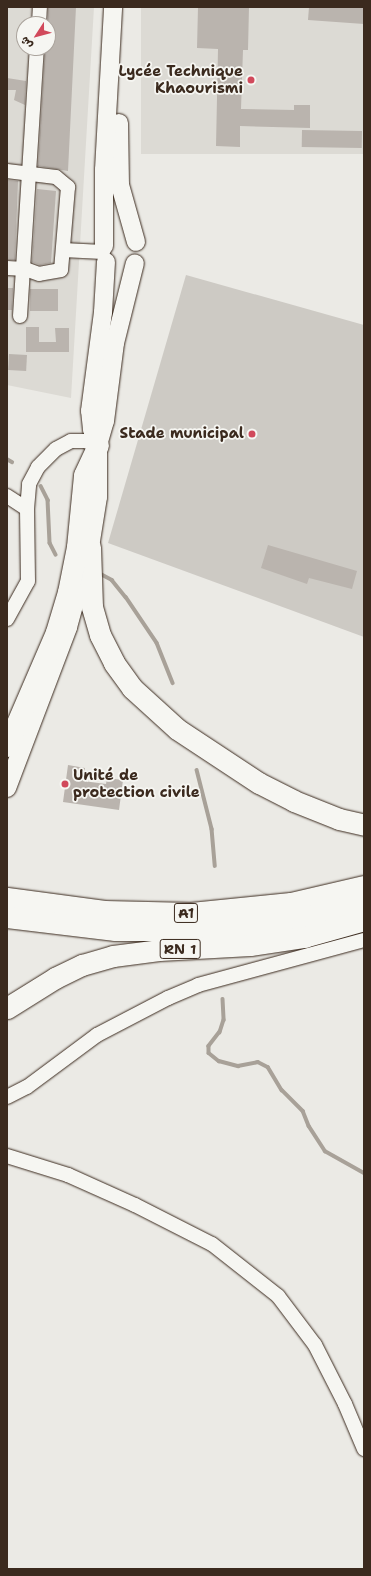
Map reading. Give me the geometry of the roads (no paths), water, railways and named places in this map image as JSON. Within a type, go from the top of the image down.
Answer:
[{"type":"highway","points":[[7,746],[56,632],[68,592],[77,547],[84,475],[98,445]]},
{"type":"highway","points":[[90,548],[92,608],[100,635],[114,663],[132,688],[177,729],[252,779],[294,801],[339,819],[364,825]]},
{"type":"highway","name":"A1","points":[[7,898],[104,911],[191,913],[291,903],[364,886]]},
{"type":"highway","name":"A1","points":[[7,917],[115,930],[202,930],[277,922],[364,903]]},
{"type":"highway","name":"RN 1","points":[[7,1008],[55,978],[82,965],[113,956],[159,950],[250,946],[304,937],[364,920]]},
{"type":"main road","points":[[98,445],[92,429],[90,411],[104,253],[104,170],[113,7]]},
{"type":"main road","points":[[7,788],[68,627],[90,548],[98,497],[98,445],[105,421],[115,343],[139,253],[123,201],[118,160],[125,7]]},
{"type":"main road","points":[[104,253],[116,234],[127,235],[136,242]]},
{"type":"main road","points":[[104,253],[120,270],[136,263]]},
{"type":"street","points":[[20,316],[25,269],[37,56]]},
{"type":"street","points":[[7,171],[30,172],[56,177],[68,187],[61,270],[39,274],[25,269],[7,268]]},
{"type":"street","points":[[63,250],[104,253]]},
{"type":"street","points":[[7,619],[28,581],[27,510],[30,484],[46,457],[71,441],[85,441],[98,445]]},
{"type":"street","points":[[7,496],[27,510]]},
{"type":"street","points":[[7,1097],[27,1087],[97,1035],[168,998],[198,985],[364,940]]},
{"type":"street","points":[[7,1156],[68,1175],[135,1205],[212,1244],[278,1296],[315,1345],[345,1404],[364,1449]]},
{"type":"waterway","points":[[7,459],[12,462]]},
{"type":"waterway","points":[[41,486],[48,500],[50,543],[56,555]]},
{"type":"waterway","points":[[99,573],[112,580],[126,597],[157,643],[173,683]]},
{"type":"waterway","points":[[197,770],[212,829],[215,866]]},
{"type":"waterway","points":[[223,999],[224,1020],[220,1032],[209,1046],[209,1053],[219,1061],[238,1066],[258,1062],[268,1067],[282,1090],[303,1111],[309,1126],[325,1151],[364,1173]]},
{"type":"place","name":"Lycée Technique Khaourismi","points":[[251,80]]},
{"type":"place","name":"Stade municipal","points":[[252,434]]},
{"type":"place","name":"Unité de protection civile","points":[[65,784]]}]
